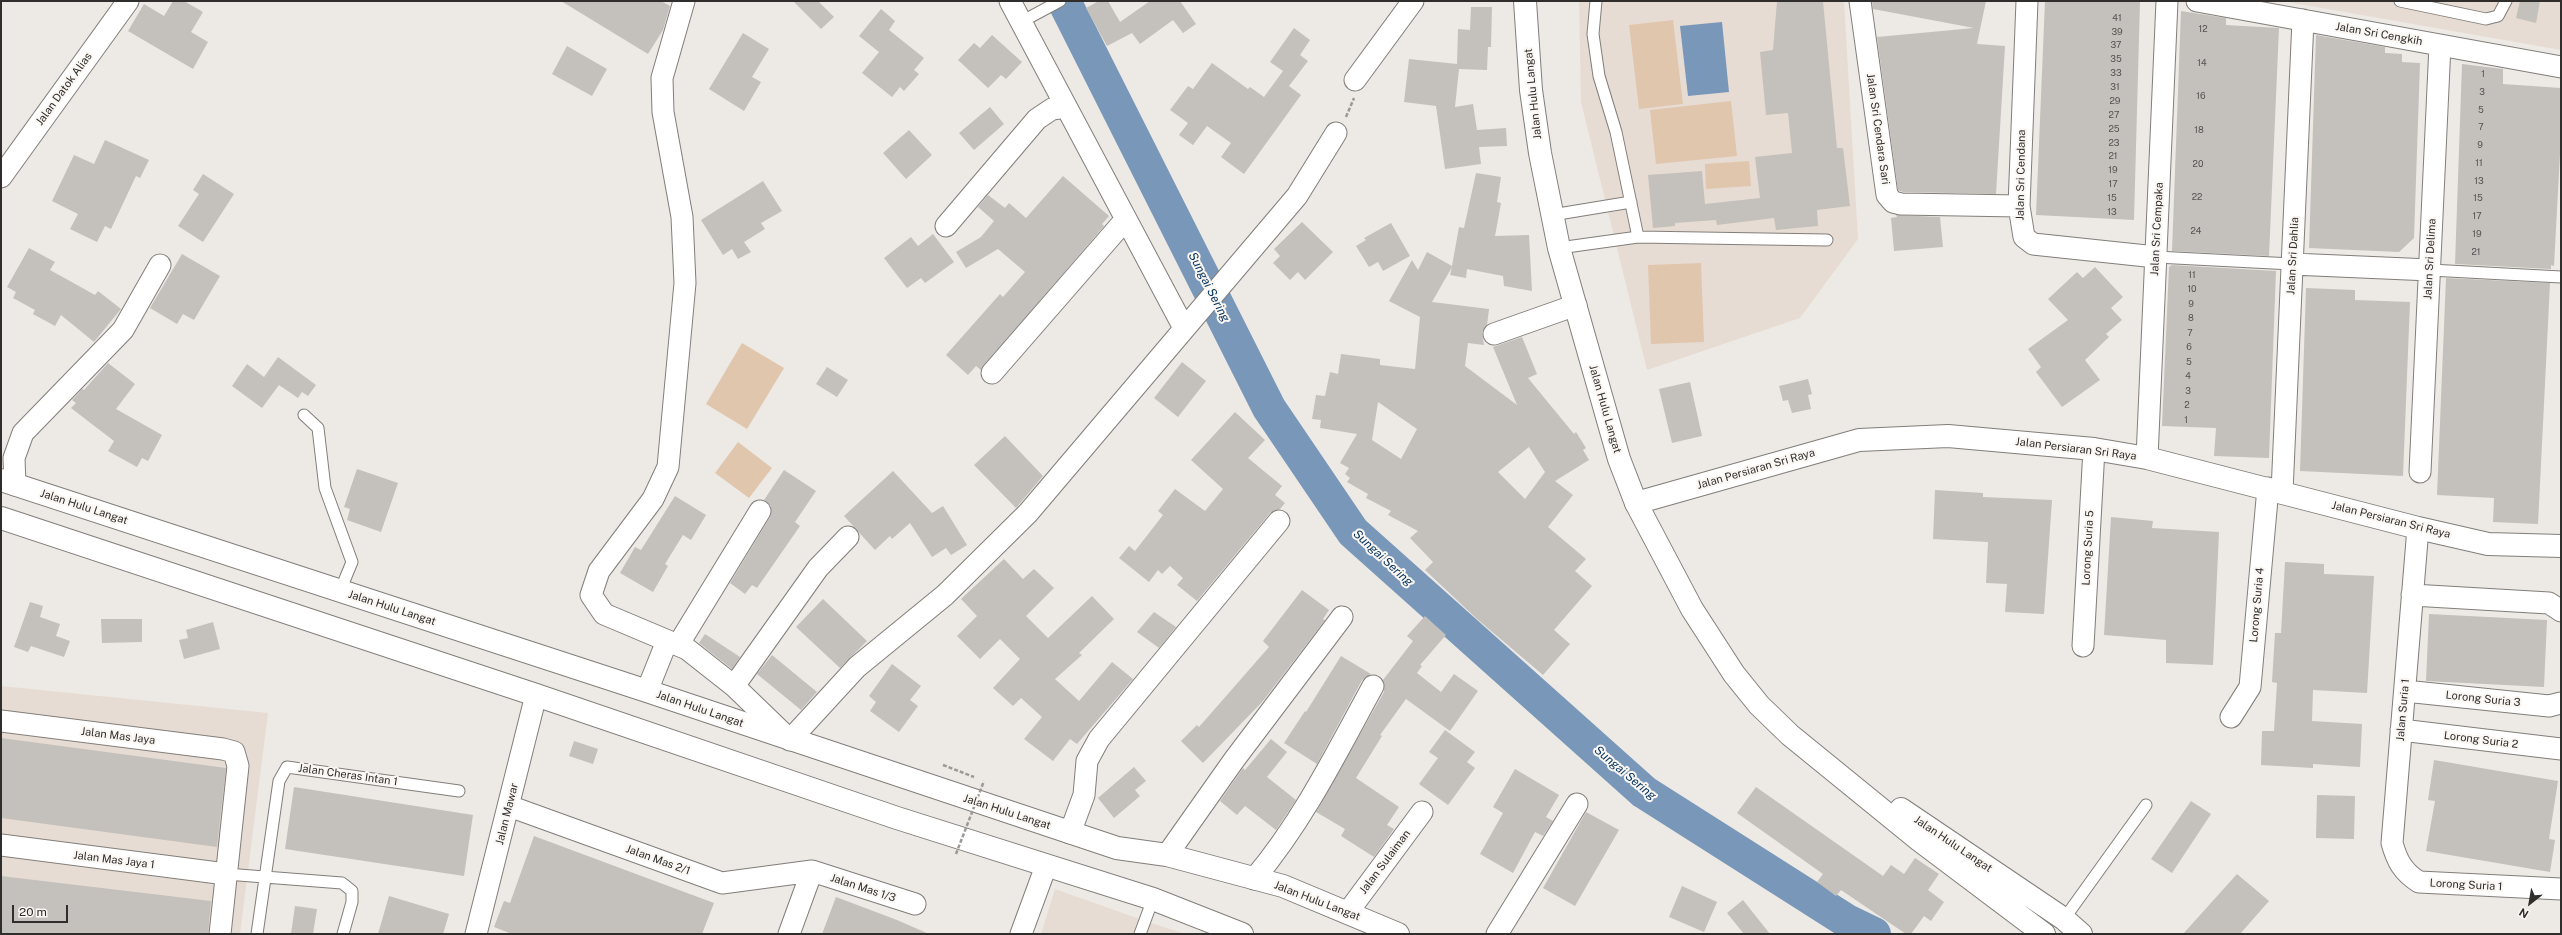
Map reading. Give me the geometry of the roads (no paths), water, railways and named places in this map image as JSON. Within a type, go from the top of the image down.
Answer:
[{"type":"main road","name":"Jalan Hulu Langat","points":[[1525,1],[1533,106],[1540,153],[1559,248],[1619,459],[1636,503],[1692,609],[1734,674],[1775,720],[1919,840],[2044,934]]},
{"type":"main road","name":"Jalan Persiaran Sri Raya","points":[[1636,503],[1859,440],[1948,436],[2094,449],[2147,458],[2418,528],[2488,544],[2561,546]]},
{"type":"main road","name":"Jalan Hulu Langat","points":[[8,483],[647,691],[1116,848],[1167,855],[1284,886],[1398,934]]},
{"type":"main road","points":[[1,518],[536,695],[897,818],[1153,899],[1242,934]]},
{"type":"main road","name":"Jalan Hulu Langat","points":[[1820,759],[1926,825],[2064,919],[2081,934]]},
{"type":"street","name":"Jalan Datok Alias","points":[[1,177],[128,1]]},
{"type":"street","points":[[684,1],[662,78],[663,112],[682,217],[685,283],[668,467],[653,499],[599,571],[591,596],[604,614],[687,649],[734,686],[790,740],[857,667],[945,594],[1028,513],[1228,275],[1297,196],[1336,133]]},
{"type":"street","points":[[1010,1],[1029,17],[1066,107],[1126,219],[1188,324]]},
{"type":"street","points":[[1355,80],[1413,1]]},
{"type":"street","name":"Jalan Sri Cendara Sari","points":[[1860,1],[1887,195],[1893,202],[1901,204],[2019,206]]},
{"type":"street","name":"Jalan Sri Cendana","points":[[2027,1],[2019,206],[2024,237],[2033,244],[2156,257]]},
{"type":"street","name":"Jalan Sri Cempaka","points":[[2147,458],[2167,1]]},
{"type":"street","name":"Jalan Sri Cengkih","points":[[2197,1],[2561,67]]},
{"type":"street","name":"Jalan Sri Dahlia","points":[[2275,490],[2292,264],[2303,20]]},
{"type":"street","name":"Jalan Sri Delima","points":[[2420,472],[2440,45]]},
{"type":"street","points":[[946,226],[1037,119],[1052,109],[1066,107]]},
{"type":"street","points":[[992,373],[1126,219]]},
{"type":"street","points":[[2292,264],[2430,270]]},
{"type":"street","points":[[8,483],[14,458],[23,433],[123,330],[160,265]]},
{"type":"street","points":[[1494,334],[1576,305]]},
{"type":"street","name":"Lorong Suria 5","points":[[2083,646],[2094,449]]},
{"type":"street","name":"Lorong Suria 4","points":[[2231,717],[2250,687],[2275,490]]},
{"type":"street","points":[[647,691],[672,643],[760,511]]},
{"type":"street","points":[[1070,833],[1084,795],[1087,761],[1099,739],[1279,521]]},
{"type":"street","name":"Jalan Suria 1","points":[[2418,528],[2392,843],[2396,859],[2407,874],[2419,882]]},
{"type":"street","points":[[734,686],[818,568],[848,537]]},
{"type":"street","points":[[2412,595],[2549,603],[2561,611]]},
{"type":"street","points":[[1167,855],[1234,760],[1342,617]]},
{"type":"street","points":[[1254,878],[1272,858],[1316,791],[1373,686]]},
{"type":"street","name":"Lorong Suria 3","points":[[2405,691],[2549,706],[2561,702]]},
{"type":"street","name":"Jalan Mawar","points":[[476,934],[536,695]]},
{"type":"street","name":"Jalan Mas Jaya","points":[[1,721],[223,749],[234,752],[238,766],[226,874]]},
{"type":"street","name":"Lorong Suria 2","points":[[2401,730],[2561,749]]},
{"type":"street","points":[[1497,934],[1577,804]]},
{"type":"street","name":"Jalan Mas 2/1","points":[[509,806],[722,883],[812,872]]},
{"type":"street","name":"Jalan Sulaiman","points":[[1348,912],[1422,812]]},
{"type":"street","name":"Jalan Mas Jaya 1","points":[[1,845],[226,874]]},
{"type":"street","points":[[1021,934],[1046,866]]},
{"type":"street","points":[[790,934],[812,872]]},
{"type":"street","name":"Jalan Mas 1/3","points":[[812,872],[915,904]]},
{"type":"street","points":[[220,934],[226,874]]},
{"type":"street","name":"Lorong Suria 1","points":[[2419,882],[2561,889]]},
{"type":"lane","points":[[1029,17],[1060,1]]},
{"type":"lane","points":[[1596,1],[1593,34],[1599,76],[1616,132],[1638,237]]},
{"type":"lane","points":[[2400,1],[2486,20],[2498,16],[2506,1]]},
{"type":"lane","points":[[1552,215],[1631,202]]},
{"type":"lane","points":[[1559,248],[1638,237],[1827,240]]},
{"type":"lane","points":[[2156,257],[2292,264]]},
{"type":"lane","points":[[2430,270],[2561,277]]},
{"type":"lane","points":[[304,415],[318,428],[325,488],[352,562],[340,591]]},
{"type":"lane","name":"Jalan Cheras Intan 1","points":[[257,934],[279,781],[287,767],[459,791]]},
{"type":"lane","points":[[2064,919],[2146,805]]},
{"type":"lane","points":[[226,874],[342,883],[352,891],[352,902],[343,934]]},
{"type":"lane","points":[[1140,934],[1153,899]]},
{"type":"water","points":[[1722,22],[1729,92],[1688,96],[1680,26]]},
{"type":"waterway","name":"Sungai Sering","points":[[1064,1],[1269,408],[1353,532],[1644,792],[1847,921],[1874,934]]}]
